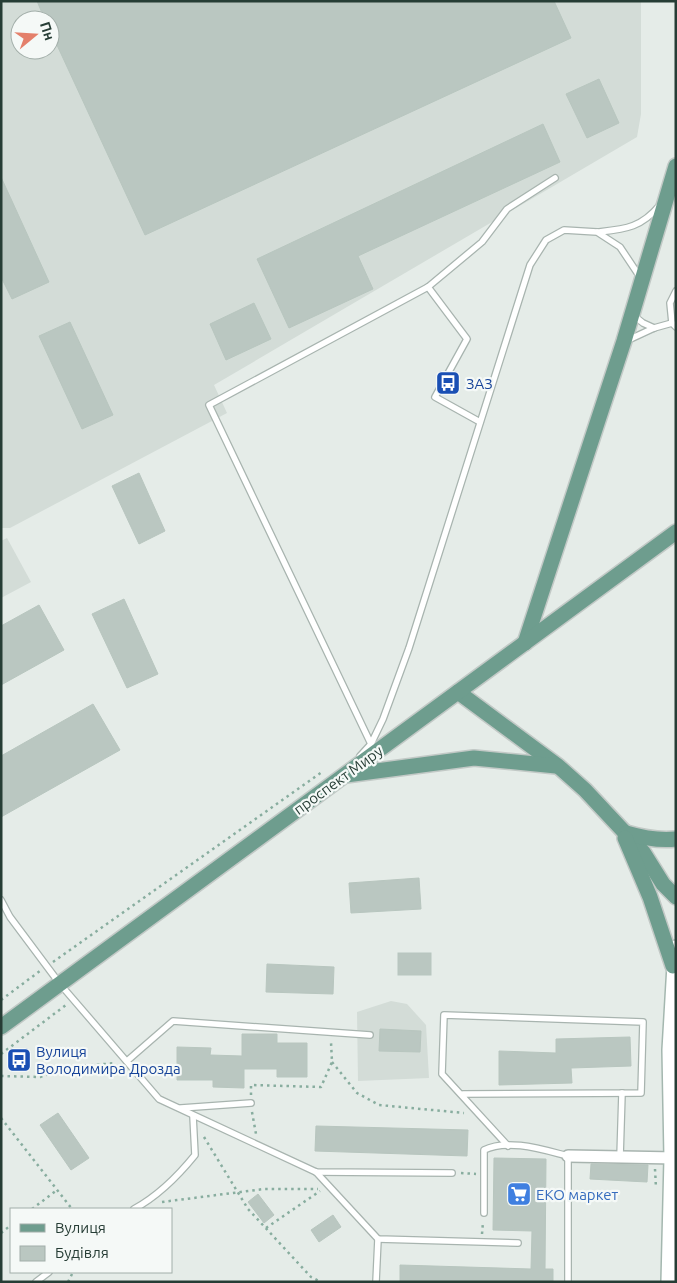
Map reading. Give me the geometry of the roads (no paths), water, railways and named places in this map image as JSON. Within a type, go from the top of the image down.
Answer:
[{"type":"main road","points":[[525,643],[624,341],[676,166]]},
{"type":"main road","name":"проспект Миру","points":[[1,1027],[676,532]]},
{"type":"main road","points":[[458,692],[558,766],[585,790],[622,832],[643,852],[663,884],[676,897]]},
{"type":"main road","points":[[343,776],[474,758],[558,766]]},
{"type":"main road","points":[[622,832],[643,838],[676,839]]},
{"type":"main road","points":[[622,832],[650,897],[674,966]]},
{"type":"main road","points":[[669,1282],[674,1158],[670,1050],[676,948]]},
{"type":"street","points":[[568,1156],[674,1158]]},
{"type":"lane","points":[[371,744],[209,404],[428,287],[482,242],[507,209],[555,178]]},
{"type":"lane","points":[[343,776],[371,744],[409,648],[530,266],[546,240],[564,230],[597,232],[630,228],[651,216],[667,196]]},
{"type":"lane","points":[[597,232],[620,247],[642,281]]},
{"type":"lane","points":[[428,287],[468,339],[435,397],[480,422]]},
{"type":"lane","points":[[624,341],[654,328],[674,325],[670,303],[676,291]]},
{"type":"lane","points":[[632,315],[654,328]]},
{"type":"lane","points":[[1,900],[10,917],[60,984],[159,1099],[316,1172],[378,1239],[376,1282]]},
{"type":"lane","points":[[463,1094],[641,1093],[643,1022],[444,1015],[442,1074],[463,1094],[508,1146]]},
{"type":"lane","points":[[127,1062],[172,1020],[370,1035]]},
{"type":"lane","points":[[620,1157],[622,1093]]},
{"type":"lane","points":[[178,1108],[251,1104]]},
{"type":"lane","points":[[136,1208],[146,1202],[182,1172],[195,1155],[194,1116]]},
{"type":"lane","points":[[484,1213],[484,1150],[493,1146],[508,1146],[545,1150],[568,1156],[568,1282]]},
{"type":"lane","points":[[316,1172],[452,1173]]},
{"type":"lane","points":[[378,1239],[518,1243]]},
{"type":"lane","points":[[36,1282],[47,1273]]},
{"type":"place","name":"ЗАЗ","points":[[448,383]]},
{"type":"place","name":"Вулиця Володимира Дрозда","points":[[19,1060]]},
{"type":"place","name":"ЕКО маркет","points":[[519,1194]]}]
